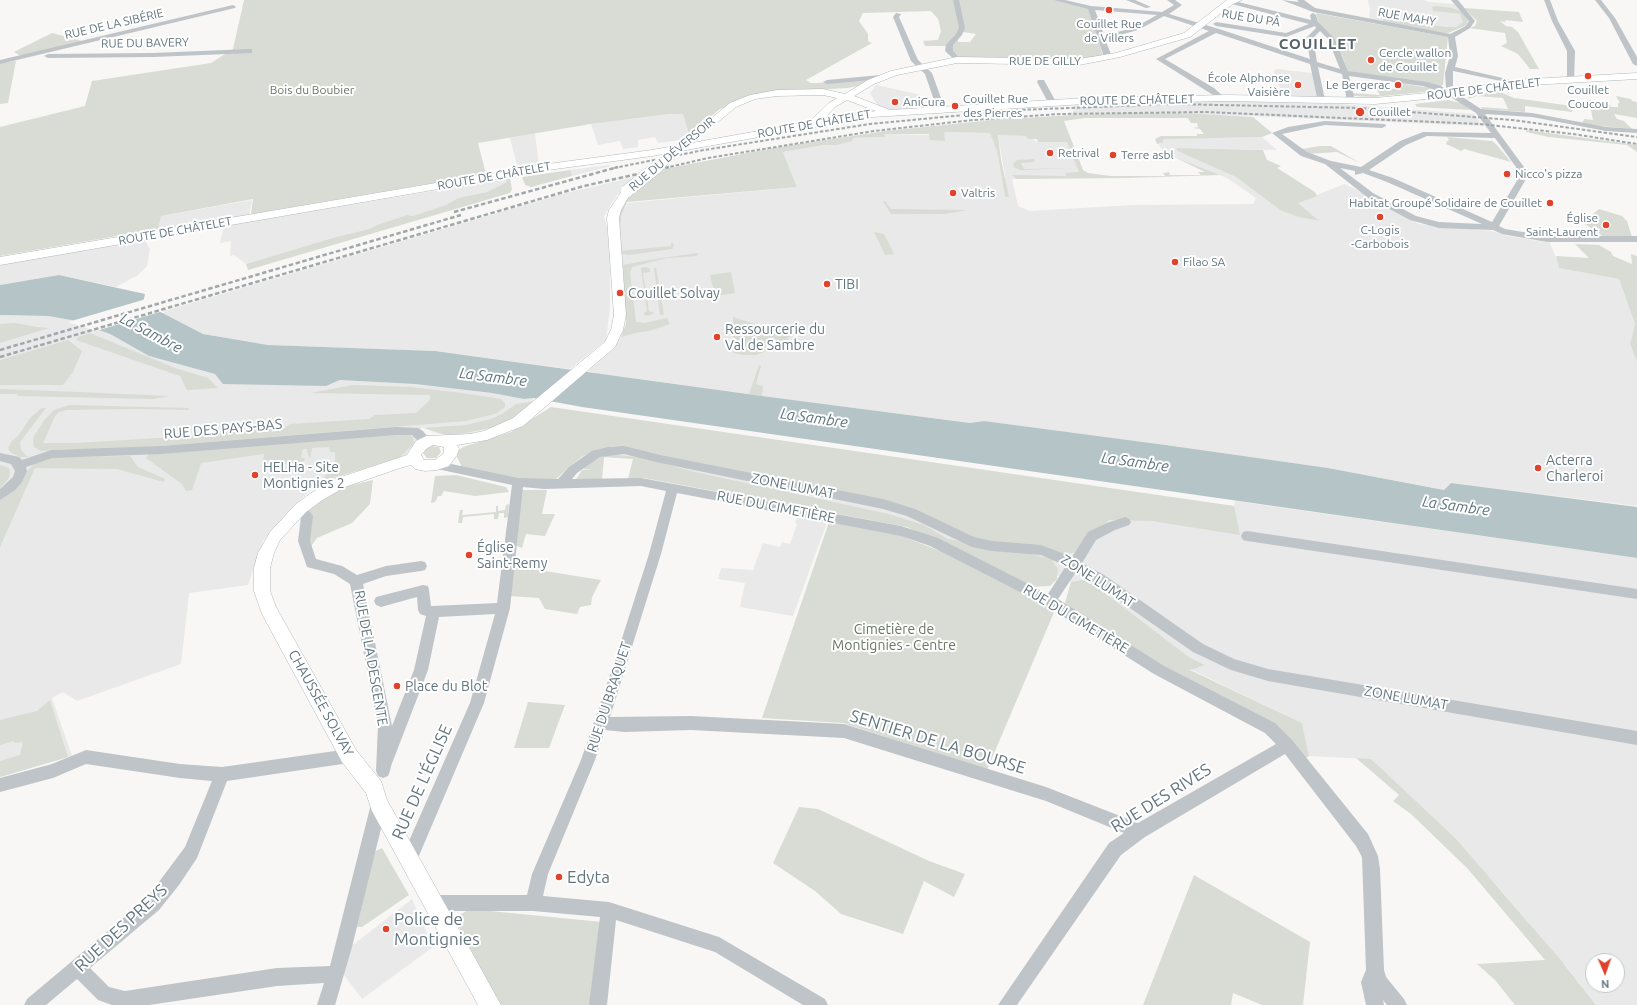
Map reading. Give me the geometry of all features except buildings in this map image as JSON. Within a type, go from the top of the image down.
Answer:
[{"type":"main road","name":"RUE DE GILLY","points":[[863,95],[880,77],[957,60],[1067,62],[1108,57],[1187,35],[1234,1]]},
{"type":"main road","name":"ROUTE DE CHÂTELET","points":[[0,261],[541,168],[652,153],[813,124],[891,112],[1052,102],[1221,98],[1351,101],[1394,100],[1520,83],[1637,76]]},
{"type":"main road","name":"RUE DU DÉVERSOIR","points":[[445,453],[470,439],[503,429],[518,422],[539,406],[610,344],[617,330],[620,316],[613,218],[615,210],[627,191],[726,110],[753,97],[777,93],[811,93],[827,101],[834,114],[844,119]]},
{"type":"main road","name":"RUE DU DÉVERSOIR","points":[[827,101],[863,95],[891,112]]},
{"type":"main road","points":[[827,101],[841,108],[848,108],[854,106],[863,95]]},
{"type":"main road","points":[[827,101],[863,95]]},
{"type":"main road","points":[[863,95],[866,115]]},
{"type":"main road","points":[[827,101],[847,97]]},
{"type":"main road","points":[[813,124],[822,117],[827,101]]},
{"type":"main road","points":[[436,440],[445,453],[425,466],[420,465],[414,459],[417,449],[426,442],[436,440]]},
{"type":"main road","name":"CHAUSSÉE SOLVAY","points":[[414,459],[340,483],[316,496],[302,508],[275,536],[266,553],[262,568],[262,591],[268,609],[349,756],[376,796],[490,1005]]},
{"type":"street","points":[[956,0],[962,28],[960,35],[950,45],[949,52],[957,60]]},
{"type":"street","points":[[1056,0],[1091,8],[1161,13],[1203,23],[1217,30],[1346,73],[1438,88],[1452,92],[1479,111],[1520,167],[1522,179],[1494,227]]},
{"type":"street","points":[[1082,6],[1087,0]]},
{"type":"street","points":[[1129,0],[1161,13]]},
{"type":"street","points":[[1170,0],[1179,5]]},
{"type":"street","name":"RUE MAHY","points":[[1285,0],[1311,9],[1451,36]]},
{"type":"street","points":[[1300,0],[1311,9],[1315,23],[1331,38],[1346,73],[1351,101]]},
{"type":"street","points":[[1452,92],[1451,68],[1454,56],[1451,36],[1468,27],[1472,21],[1454,0]]},
{"type":"street","points":[[1547,0],[1555,21],[1570,51],[1571,80]]},
{"type":"street","points":[[1598,0],[1612,18],[1637,64]]},
{"type":"street","points":[[1102,38],[1136,29],[1161,13],[1186,1]]},
{"type":"street","points":[[1234,1],[1315,23]]},
{"type":"street","name":"RUE DE LA SIBÉRIE","points":[[0,62],[233,7]]},
{"type":"street","points":[[1091,8],[1108,57]]},
{"type":"street","points":[[898,14],[896,17],[915,61],[928,72],[941,109]]},
{"type":"street","name":"RUE DU PÂ","points":[[1203,23],[1286,35],[1309,27],[1315,23]]},
{"type":"street","points":[[1320,28],[1308,38],[1321,100]]},
{"type":"street","points":[[1217,30],[1160,59],[1211,90],[1221,98]]},
{"type":"street","name":"RUE DU BAVERY","points":[[19,58],[249,51]]},
{"type":"street","points":[[1451,68],[1520,83]]},
{"type":"street","points":[[827,82],[880,77]]},
{"type":"street","points":[[1041,82],[1052,102]]},
{"type":"street","points":[[1479,111],[1532,115],[1599,128],[1637,131]]},
{"type":"street","points":[[1382,126],[1325,123],[1291,128],[1276,133],[1304,154],[1328,162],[1362,170],[1474,216],[1494,227],[1520,235],[1547,239],[1637,239]]},
{"type":"street","points":[[1349,179],[1403,143],[1426,134],[1498,136]]},
{"type":"street","points":[[1328,162],[1374,198],[1418,220],[1439,225],[1494,227]]},
{"type":"street","name":"RUE DES PAYS-BAS","points":[[20,465],[51,454],[161,450],[391,431],[414,431],[426,442]]},
{"type":"street","name":"ZONE LUMAT","points":[[562,484],[573,470],[596,454],[608,451],[624,450],[667,461],[883,504],[911,512],[972,542],[992,546],[1041,550],[1076,564],[1198,648],[1231,664],[1268,675],[1637,738]]},
{"type":"street","points":[[445,453],[464,470],[518,482]]},
{"type":"street","points":[[0,457],[15,460],[20,465],[21,471],[18,479],[0,495]]},
{"type":"street","name":"RUE DU CIMETIÈRE","points":[[518,482],[544,484],[640,482],[901,531],[934,542],[1050,600],[1159,670],[1270,728],[1287,745],[1367,848],[1372,869],[1375,970],[1370,982],[1375,1005]]},
{"type":"street","name":"RUE DE L'ÉGLISE","points":[[409,859],[477,702],[503,608],[518,482]]},
{"type":"street","name":"RUE DU BRAQUET","points":[[532,903],[540,874],[588,760],[655,554],[673,487]]},
{"type":"street","name":"RUE DE LA DESCENTE","points":[[302,508],[307,516],[304,541],[311,564],[337,570],[356,581],[384,725],[383,771]]},
{"type":"street","points":[[1050,600],[1076,564],[1092,536],[1111,526],[1125,522]]},
{"type":"street","points":[[1247,536],[1637,594]]},
{"type":"street","points":[[356,581],[386,571],[421,566]]},
{"type":"street","points":[[381,601],[423,590],[425,610],[433,612],[503,608]]},
{"type":"street","points":[[326,1005],[344,947],[376,796],[383,771],[421,670],[433,612]]},
{"type":"street","name":"SENTIER DE LA BOURSE","points":[[600,723],[624,725],[692,723],[844,731],[1046,794],[1138,831]]},
{"type":"street","name":"RUE DES RIVES","points":[[1007,1005],[1116,849],[1138,831],[1287,745]]},
{"type":"street","points":[[0,785],[53,771],[86,757],[180,771],[222,774],[349,756]]},
{"type":"street","name":"RUE DES PREYS","points":[[33,1005],[153,904],[173,879],[191,852],[222,774]]},
{"type":"street","points":[[434,904],[532,903],[609,910],[719,945],[819,1005]]},
{"type":"street","points":[[598,1005],[609,910]]},
{"type":"street","points":[[78,968],[104,994],[125,1000],[277,977],[336,974]]},
{"type":"street","points":[[1375,970],[1379,982],[1398,1005]]},
{"type":"shaded area","points":[[1368,0],[1424,0],[1429,2],[1455,4],[1463,12],[1433,11],[1460,14],[1464,22],[1456,27],[1384,19],[1383,23],[1369,19],[1370,10]]},
{"type":"shaded area","name":"École Alphonse Vaisière","points":[[1277,69],[1312,73],[1320,98],[1287,97],[1277,83],[1274,71]]},
{"type":"shaded area","points":[[876,85],[921,95],[915,106],[919,108],[892,110],[878,106],[870,93]]},
{"type":"shaded area","points":[[1230,101],[1340,104],[1474,114],[1483,126],[1203,114],[1072,115],[1075,104]]},
{"type":"shaded area","points":[[671,114],[683,114],[689,134],[681,140],[658,143],[655,137],[638,140],[638,147],[623,149],[620,141],[598,145],[591,124]]},
{"type":"shaded area","points":[[944,132],[991,133],[997,151],[1005,197],[1005,176],[998,135],[1026,136],[1038,142],[1067,142],[1080,173],[1067,173],[1066,176],[1013,177],[1016,179],[1012,179],[1018,206],[1030,211],[1132,205],[1253,204],[1256,198],[1227,178],[1163,152],[1159,145],[1164,139],[1175,138],[1262,137],[1277,150],[1177,148],[1236,177],[1280,210],[1298,217],[1318,221],[1298,203],[1344,184],[1366,194],[1419,224],[1492,231],[1509,236],[1550,243],[1560,268],[1619,279],[1635,324],[1630,344],[1637,362],[1637,506],[1451,483],[1445,490],[1328,468],[984,421],[970,423],[590,372],[589,370],[610,352],[621,337],[626,324],[627,314],[623,265],[619,251],[621,217],[627,203],[797,187],[783,152],[824,145],[837,145],[853,138],[884,137],[883,134],[930,135],[944,141]]},
{"type":"shaded area","points":[[535,133],[539,166],[518,169],[510,138]]},
{"type":"shaded area","points":[[611,166],[572,176],[570,170]]},
{"type":"shaded area","points":[[638,176],[617,195],[604,216],[607,228],[610,270],[610,307],[606,340],[570,369],[435,351],[268,345],[203,334],[163,314],[164,311],[562,194]]},
{"type":"shaded area","points":[[505,179],[507,182],[487,192],[458,198],[446,205],[413,216],[407,215],[369,229],[336,237],[246,264],[234,255],[230,256],[231,241],[220,243],[224,226]]},
{"type":"shaded area","points":[[252,200],[249,216],[156,231],[161,216]]},
{"type":"shaded area","points":[[145,241],[150,249],[147,266],[138,275],[116,287],[59,275],[0,285],[0,263]]},
{"type":"shaded area","points":[[0,315],[48,316],[71,320],[110,334],[149,356],[215,374],[326,386],[340,380],[415,384],[492,393],[524,399],[533,398],[533,400],[523,415],[494,427],[469,434],[448,435],[436,433],[421,427],[415,446],[402,458],[321,481],[299,501],[263,541],[248,585],[189,593],[181,664],[77,701],[63,692],[52,698],[72,756],[0,777]]},
{"type":"shaded area","points":[[596,418],[1234,506],[1235,501],[1637,558],[1637,1005],[1596,1005],[1587,993],[1625,993],[1625,953],[1585,953],[1585,991],[1500,889],[1371,759],[1309,756],[1302,723],[1190,669],[1067,595],[1071,582],[1049,571],[1034,580],[889,514],[662,467],[632,465],[633,459],[604,457],[603,470],[583,469],[571,460]]},
{"type":"shaded area","points":[[798,516],[827,522],[793,616],[740,607],[745,583],[718,579],[721,568],[753,570],[763,543],[780,547],[782,542],[790,544],[797,524],[795,523]]},
{"type":"shaded area","points":[[412,899],[433,947],[362,999],[338,967],[345,951]]},
{"type":"green space","name":"Bois du Boubier","points":[[244,0],[1053,0],[1089,9],[1103,56],[1073,61],[956,59],[952,51],[953,45],[958,38],[958,42],[970,42],[976,34],[963,32],[957,33],[946,46],[925,46],[923,41],[938,40],[941,31],[938,19],[931,11],[863,13],[859,21],[868,34],[868,41],[872,43],[806,80],[811,83],[816,83],[868,80],[862,85],[848,88],[774,92],[720,109],[689,134],[683,114],[670,114],[591,124],[478,143],[486,174],[251,214],[253,199],[161,216],[158,229],[0,256],[0,127],[85,106],[92,81],[211,63],[233,49]]},
{"type":"green space","points":[[1432,7],[1452,8],[1463,12],[1468,20],[1467,25],[1446,34],[1383,23],[1383,19],[1456,27],[1463,22],[1460,14],[1433,11]]},
{"type":"green space","points":[[1464,8],[1519,12],[1523,22],[1505,20],[1506,22],[1500,21],[1518,32],[1539,69],[1530,69],[1518,54],[1501,46],[1507,43],[1505,33],[1469,28],[1475,26],[1477,21]]},
{"type":"green space","points":[[1316,13],[1448,37],[1443,85],[1437,87],[1348,71],[1342,56],[1319,24]]},
{"type":"green space","points":[[52,33],[86,42],[22,57],[14,52]]},
{"type":"green space","points":[[16,61],[8,103],[0,104],[0,63]]},
{"type":"green space","points":[[1400,83],[1430,88],[1433,91],[1374,97],[1353,96],[1352,93],[1380,95],[1374,86],[1401,90]]},
{"type":"green space","points":[[1503,90],[1506,91],[1500,92],[1514,98],[1572,106],[1572,112],[1525,106],[1525,112],[1482,109],[1481,107],[1508,109],[1503,98],[1477,96],[1468,99],[1469,95]]},
{"type":"green space","points":[[1616,96],[1631,99],[1632,101],[1637,102],[1637,118],[1614,114],[1617,119],[1624,121],[1632,129],[1582,124],[1584,119],[1593,120],[1589,100],[1609,103],[1611,107],[1618,107],[1618,103],[1620,103]]},
{"type":"green space","points":[[1448,100],[1461,103],[1471,110],[1417,107],[1415,104]]},
{"type":"green space","points":[[1132,113],[1203,114],[1253,117],[1272,133],[1262,137],[1164,139],[1162,143],[1157,144],[1155,139],[1161,136],[1197,136],[1197,134],[1204,134],[1200,129],[1193,128],[1198,127],[1197,123],[1191,123],[1188,118],[1085,118],[1064,121],[1083,170],[1088,173],[1111,176],[1165,176],[1163,173],[1169,172],[1170,175],[1201,175],[1198,172],[1205,172],[1172,156],[1220,175],[1016,179],[1012,175],[1066,176],[1066,173],[1079,172],[1067,142],[1038,142],[1037,139],[1028,139],[1026,136],[998,135],[1001,160],[1009,197],[1005,197],[997,151],[990,133],[944,132],[945,141],[930,140],[929,134],[884,134],[885,137],[853,138],[852,141],[837,145],[824,145],[783,152],[797,187],[627,202],[621,217],[620,236],[618,223],[622,205],[629,196],[654,172],[664,169],[773,148],[885,131],[992,120]]},
{"type":"green space","points":[[1526,130],[1637,145],[1637,152],[1627,145],[1549,137],[1526,132]]},
{"type":"green space","points":[[1447,137],[1492,141],[1511,162],[1464,149],[1461,151],[1446,144],[1449,140]]},
{"type":"green space","points":[[1331,146],[1360,163],[1337,152],[1308,154],[1302,149]]},
{"type":"green space","points":[[1176,148],[1263,150],[1267,160],[1281,166],[1277,168],[1315,192],[1317,196],[1298,203],[1319,221],[1298,217],[1280,210],[1236,177],[1178,151]]},
{"type":"green space","points":[[1034,159],[1035,162],[1021,163],[1024,169],[1073,168],[1021,170],[1015,168],[1013,164],[1017,160]]},
{"type":"green space","points":[[570,170],[572,176],[531,187],[525,185],[522,177]]},
{"type":"green space","points":[[505,179],[510,179],[512,189],[510,193],[248,270],[246,264],[336,237],[369,229],[407,215],[413,216],[446,205],[458,198],[487,192],[507,182]]},
{"type":"green space","points":[[883,201],[885,201],[891,209],[967,210],[945,214],[891,214]]},
{"type":"green space","points":[[1599,209],[1622,216],[1627,221],[1632,237],[1604,237],[1585,224],[1588,218]]},
{"type":"green space","points":[[874,232],[884,234],[894,254],[885,255]]},
{"type":"green space","points":[[671,243],[674,245],[672,249],[629,255],[623,254],[619,251],[671,246]]},
{"type":"green space","points":[[1575,244],[1599,245],[1611,252],[1613,256],[1632,264],[1631,254],[1637,256],[1637,362],[1630,344],[1635,324],[1619,279],[1559,268],[1556,256],[1589,258]]},
{"type":"green space","points":[[698,253],[697,256],[667,258],[632,267],[630,273],[636,322],[644,323],[667,318],[670,324],[649,331],[621,337],[626,324],[623,265]]},
{"type":"green space","points":[[646,267],[650,269],[650,272],[643,273],[649,311],[654,313],[648,316],[643,314],[647,311],[641,268]]},
{"type":"green space","points":[[654,268],[656,268],[664,315],[660,315]]},
{"type":"green space","points":[[731,272],[735,293],[715,296],[710,275]]},
{"type":"green space","points":[[733,317],[761,326],[785,329],[792,332],[785,344],[756,355],[733,353]]},
{"type":"green space","points":[[15,323],[49,328],[0,343],[0,324]]},
{"type":"green space","points":[[90,333],[175,368],[208,378],[218,388],[187,390],[180,376],[76,340],[78,337]]},
{"type":"green space","points":[[68,340],[82,351],[73,372],[63,385],[0,385],[0,360]]},
{"type":"green space","points":[[759,365],[761,366],[756,384],[763,386],[762,396],[749,394]]},
{"type":"green space","points":[[353,385],[411,387],[462,393],[501,399],[505,403],[505,407],[495,414],[466,421],[111,450],[64,449],[41,451],[34,447],[33,438],[45,419],[54,410],[69,405],[189,408],[188,410],[67,410],[59,412],[55,416],[43,443],[76,443],[175,437],[196,434],[285,428],[290,424],[369,419],[375,415],[416,413],[430,400],[430,395],[311,393]]},
{"type":"green space","points":[[0,389],[170,396],[153,399],[18,396],[17,394],[0,394]]},
{"type":"green space","points":[[535,401],[523,415],[496,427],[454,435],[443,434],[424,428],[466,425],[491,419],[502,414],[516,404]]},
{"type":"green space","points":[[551,407],[1234,506],[1240,535],[1152,521],[1109,520],[1078,552],[1065,554],[982,541],[926,517],[685,464],[624,447],[612,446],[582,456],[556,479],[513,481],[462,467],[457,457],[458,451],[463,447],[511,432]]},
{"type":"green space","points":[[42,408],[46,408],[20,442],[21,450],[28,457],[20,457],[10,452],[8,448],[12,441],[19,435],[30,418]]},
{"type":"green space","points":[[408,434],[413,437],[414,443],[400,457],[331,479],[322,480],[330,471],[328,467],[335,466],[335,452],[330,452],[329,447],[312,448],[310,459],[307,449],[303,449],[301,458],[305,458],[304,461],[262,467],[264,454],[201,463],[192,490],[186,491],[182,484],[146,458],[150,453]]},
{"type":"green space","points":[[431,446],[439,447],[441,452],[436,458],[427,458],[423,453]]},
{"type":"green space","points":[[606,454],[637,457],[695,472],[889,514],[924,525],[948,539],[1051,559],[1058,569],[1057,579],[1050,586],[1032,587],[907,527],[644,478],[628,479],[633,459],[604,457],[602,479],[576,479],[582,470],[592,470],[583,469],[593,461]]},
{"type":"green space","points":[[130,456],[138,467],[165,479],[164,482],[117,469],[35,468],[0,547],[0,499],[34,464],[48,457]]},
{"type":"green space","points":[[0,465],[9,468],[10,473],[9,478],[0,488]]},
{"type":"green space","points":[[456,475],[506,487],[509,492],[475,496],[444,491],[441,496],[438,496],[435,502],[431,503],[435,476]]},
{"type":"green space","points":[[373,480],[370,504],[352,523],[317,538],[309,549],[308,513],[311,508],[326,494],[352,485]]},
{"type":"green space","points":[[519,490],[547,490],[542,514],[555,514],[545,536],[526,534],[522,548],[517,546]]},
{"type":"green space","points":[[509,504],[508,517],[504,518],[504,513],[499,513],[498,519],[494,519],[494,514],[463,517],[462,523],[458,523],[460,510],[463,510],[462,515],[496,512],[496,506],[498,506],[498,511],[505,510],[506,505]]},
{"type":"green space","name":"Cimetière de Montignies - Centre","points":[[829,522],[899,535],[940,551],[1055,610],[987,770],[843,723],[762,718]]},
{"type":"green space","points":[[515,560],[535,561],[532,569],[601,580],[592,597],[591,605],[580,607],[577,614],[545,609],[539,598],[509,596],[508,569],[515,569]]},
{"type":"green space","points":[[1083,580],[1098,588],[1190,658],[1205,665],[1190,670],[1302,723],[1309,756],[1301,761],[1281,733],[1105,636],[1065,603],[1071,582]]},
{"type":"green space","points":[[50,700],[68,757],[0,777],[0,761],[20,755],[23,742],[14,743],[14,741],[0,745],[0,720],[37,711]]},
{"type":"green space","points":[[528,702],[565,705],[549,748],[514,748]]},
{"type":"green space","points":[[1356,758],[1371,759],[1456,839],[1560,959],[1585,991],[1585,993],[1596,1005],[1515,1005],[1495,980],[1477,964],[1545,960],[1467,868],[1411,814],[1393,801],[1399,795]]},
{"type":"green space","points":[[799,807],[818,809],[929,861],[965,874],[954,897],[924,881],[903,934],[841,914],[815,891],[773,863]]},
{"type":"green space","points":[[382,848],[409,895],[362,927],[357,927],[374,852]]},
{"type":"green space","points":[[1194,875],[1310,942],[1303,1005],[1262,1005],[1233,993],[1231,1005],[1143,1005]]},
{"type":"green space","points":[[470,909],[602,922],[590,1005],[500,1005],[454,918]]},
{"type":"water","name":"La Sambre","points":[[59,275],[145,294],[143,303],[203,334],[268,345],[435,351],[970,423],[984,421],[1165,445],[1328,468],[1444,490],[1451,483],[1637,507],[1637,558],[582,407],[533,398],[524,399],[492,393],[415,384],[340,380],[326,386],[223,384],[215,374],[149,356],[110,334],[71,320],[48,316],[0,315],[0,285]]},
{"type":"pier","points":[[146,299],[145,302],[163,311],[96,331],[68,322]]},
{"type":"railway","points":[[615,168],[704,150],[870,124],[1017,110],[1173,104],[1359,108],[1512,120],[1637,137]]},
{"type":"railway","points":[[665,168],[708,158],[874,131],[973,120],[1060,114],[1206,112],[1480,124],[1573,134],[1637,144]]},
{"type":"railway","points":[[0,357],[584,186],[669,167]]},
{"type":"railway","points":[[454,212],[615,168]]},
{"type":"railway","points":[[0,350],[461,215]]},
{"type":"place","name":"Couillet Rue de Villers","points":[[1109,10]]},
{"type":"place","name":"Cercle wallon de Couillet","points":[[1371,60]]},
{"type":"place","name":"Couillet Coucou","points":[[1588,76]]},
{"type":"place","name":"École Alphonse Vaisière","points":[[1298,85]]},
{"type":"place","name":"Le Bergerac","points":[[1398,85]]},
{"type":"place","name":"AniCura","points":[[895,102]]},
{"type":"place","name":"Couillet Rue des Pierres","points":[[955,106]]},
{"type":"place","name":"Couillet","points":[[1360,112]]},
{"type":"place","name":"Retrival","points":[[1050,153]]},
{"type":"place","name":"Terre asbl","points":[[1113,155]]},
{"type":"place","name":"Nicco's pizza","points":[[1507,174]]},
{"type":"place","name":"Valtris","points":[[953,193]]},
{"type":"place","name":"Habitat Groupé Solidaire de Couillet","points":[[1550,203]]},
{"type":"place","name":"C-Logis -Carbobois","points":[[1380,217]]},
{"type":"place","name":"Église Saint-Laurent","points":[[1606,225]]},
{"type":"place","name":"Filao SA","points":[[1175,262]]},
{"type":"place","name":"TIBI","points":[[827,284]]},
{"type":"place","name":"Couillet Solvay","points":[[620,293]]},
{"type":"place","name":"Ressourcerie du Val de Sambre","points":[[717,337]]},
{"type":"place","name":"Acterra Charleroi","points":[[1538,468]]},
{"type":"place","name":"HELHa - Site Montignies 2","points":[[255,475]]},
{"type":"place","name":"Église Saint-Remy","points":[[469,555]]},
{"type":"place","name":"Place du Blot","points":[[397,686]]},
{"type":"place","name":"Edyta","points":[[559,877]]},
{"type":"place","name":"Police de Montignies","points":[[386,929]]},
{"type":"district","name":"COUILLET","points":[[1318,44]]}]
